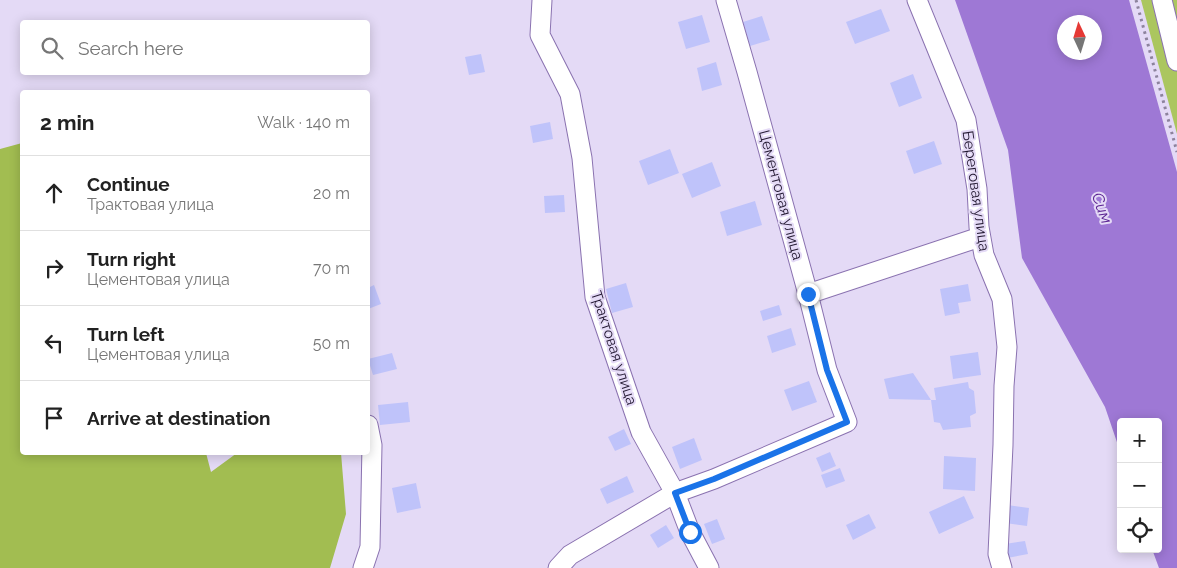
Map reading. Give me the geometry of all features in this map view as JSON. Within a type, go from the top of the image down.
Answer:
[{"type":"street","name":"Трактовая улица","points":[[542,0],[540,35],[570,94],[582,158],[595,297],[641,432],[675,493],[690,532],[709,568]]},
{"type":"street","name":"Цементовая улица","points":[[558,568],[570,555],[675,493],[714,479],[847,422],[827,370],[748,72],[726,0]]},
{"type":"street","name":"Береговая улица","points":[[917,0],[966,120],[977,190],[980,237],[984,255],[1002,299],[1007,347],[998,554],[1002,568]]},
{"type":"street","points":[[1162,0],[1177,61]]},
{"type":"street","points":[[808,294],[980,237]]},
{"type":"street","points":[[362,568],[370,547],[372,445],[370,434]]},
{"type":"path","points":[[1136,0],[1177,152]]},
{"type":"green space","points":[[1141,0],[1177,0],[1177,134]]},
{"type":"green space","points":[[20,144],[20,455],[207,455],[211,472],[234,455],[341,455],[346,514],[330,568],[0,568],[0,149]]},
{"type":"water","name":"Сим","points":[[955,0],[1129,0],[1177,172],[1177,568],[1159,568],[1153,553],[1162,553],[1162,418],[1117,418],[1117,442],[1105,407],[1022,258],[1008,150]]},
{"type":"building","points":[[881,9],[890,31],[855,44],[846,22]]},
{"type":"building","points":[[702,15],[710,42],[686,49],[678,22]]},
{"type":"building","points":[[762,16],[770,40],[750,46],[743,22]]},
{"type":"building","points":[[481,54],[485,72],[469,75],[465,57]]},
{"type":"building","points":[[716,62],[722,85],[702,91],[697,68]]},
{"type":"building","points":[[913,74],[922,98],[899,107],[890,83]]},
{"type":"building","points":[[550,122],[553,139],[533,143],[530,126]]},
{"type":"building","points":[[934,141],[942,164],[914,174],[906,151]]},
{"type":"building","points":[[670,149],[679,173],[648,185],[639,161]]},
{"type":"building","points":[[712,162],[721,186],[692,198],[682,174]]},
{"type":"building","points":[[564,195],[565,212],[545,213],[544,196]]},
{"type":"building","points":[[755,201],[762,225],[727,236],[720,212]]},
{"type":"building","points":[[626,283],[633,307],[612,313],[606,289]]},
{"type":"building","points":[[968,284],[971,301],[958,303],[960,313],[945,316],[940,289]]},
{"type":"building","points":[[374,285],[381,304],[370,308],[370,287]]},
{"type":"building","points":[[779,305],[782,315],[763,321],[760,311]]},
{"type":"building","points":[[791,328],[796,345],[772,353],[767,336]]},
{"type":"building","points":[[978,352],[981,375],[953,379],[950,356]]},
{"type":"building","points":[[392,353],[397,369],[373,375],[370,358]]},
{"type":"building","points":[[913,373],[931,400],[889,399],[884,379]]},
{"type":"building","points":[[809,381],[817,402],[792,411],[784,390]]},
{"type":"building","points":[[968,382],[969,388],[974,391],[976,413],[970,416],[971,427],[943,430],[940,423],[934,422],[931,400],[936,400],[934,388]]},
{"type":"building","points":[[408,402],[410,422],[380,425],[378,405]]},
{"type":"building","points":[[624,429],[631,444],[615,451],[608,437]]},
{"type":"building","points":[[694,438],[702,460],[680,469],[672,447]]},
{"type":"building","points":[[830,452],[836,466],[822,472],[816,458]]},
{"type":"building","points":[[944,456],[976,458],[975,491],[943,489]]},
{"type":"building","points":[[840,468],[845,481],[826,488],[821,475]]},
{"type":"building","points":[[627,476],[634,492],[607,504],[600,489]]},
{"type":"building","points":[[416,483],[421,508],[397,513],[392,488]]},
{"type":"building","points":[[964,496],[974,518],[939,534],[929,512]]},
{"type":"building","points":[[1007,505],[1029,508],[1027,526],[1005,523]]},
{"type":"building","points":[[869,514],[876,528],[853,540],[846,525]]},
{"type":"building","points":[[717,519],[725,539],[712,544],[704,524]]},
{"type":"building","points":[[666,525],[674,538],[658,548],[650,535]]},
{"type":"building","points":[[1025,541],[1028,554],[1007,558],[1005,544]]},
{"type":"route","points":[[690,532],[675,493],[714,479],[847,422],[827,370],[808,294]]}]
